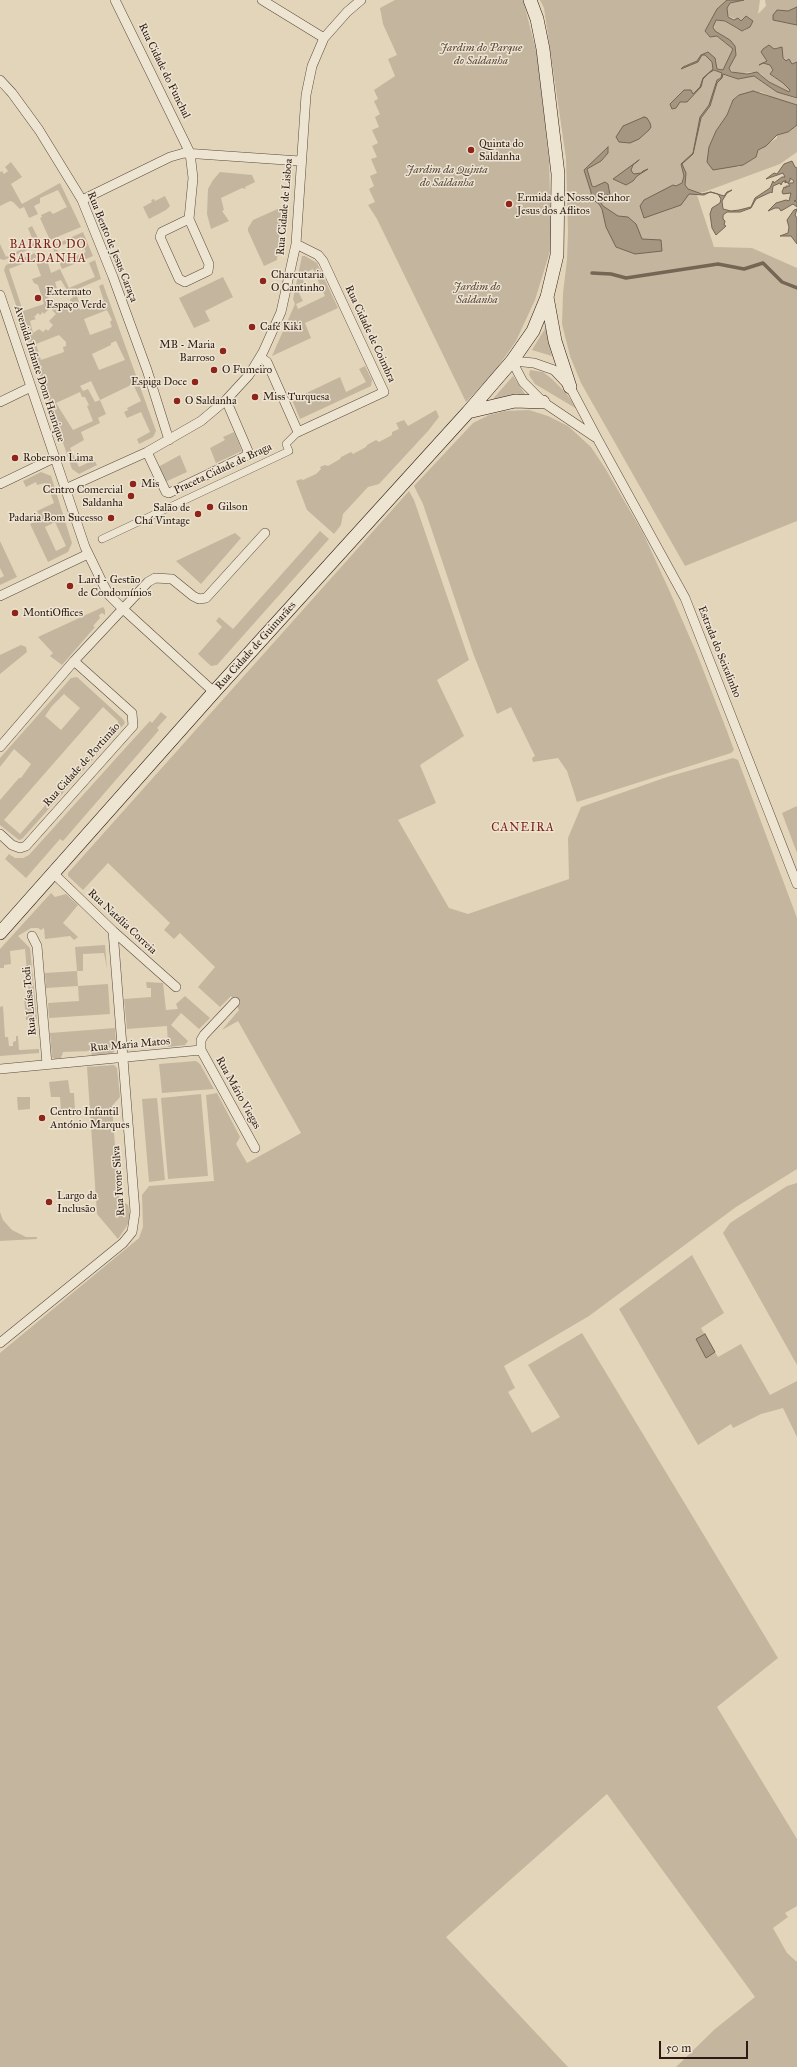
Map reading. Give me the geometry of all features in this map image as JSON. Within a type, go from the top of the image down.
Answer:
[{"type":"main road","points":[[530,0],[537,19],[543,49],[558,174],[557,255],[547,297],[555,342],[570,387]]},
{"type":"main road","name":"Rua Cidade de Guimarães","points":[[0,933],[214,692],[468,412],[512,361],[533,331],[547,297]]},
{"type":"main road","points":[[468,412],[515,401],[543,402]]},
{"type":"street","name":"Rua Cidade do Funchal","points":[[115,0],[190,153],[193,178],[189,219]]},
{"type":"street","points":[[262,0],[324,38]]},
{"type":"street","name":"Rua Cidade de Lisboa","points":[[65,489],[147,452],[200,421],[226,400],[249,375],[260,357],[281,312],[296,244],[300,161],[306,95],[312,66],[324,38],[347,12],[361,0]]},
{"type":"street","name":"Rua Bento de Jesus Caraça","points":[[0,80],[12,92],[43,136],[82,200],[109,266],[147,370],[169,440]]},
{"type":"street","points":[[82,200],[170,157],[184,152],[300,161]]},
{"type":"street","points":[[189,219],[210,264],[208,271],[185,282],[179,279],[160,237],[162,232],[189,219]]},
{"type":"street","name":"Rua Cidade de Coimbra","points":[[296,244],[318,256],[323,261],[384,392],[298,432]]},
{"type":"street","name":"Avenida Infante Dom Henrique","points":[[0,295],[54,458],[88,554],[109,595],[214,692]]},
{"type":"street","points":[[260,357],[268,362],[298,432]]},
{"type":"street","points":[[512,361],[523,382],[543,402],[597,438]]},
{"type":"street","name":"Estrada do Seixalinho","points":[[512,361],[534,363],[554,370],[570,387],[685,598],[797,884]]},
{"type":"street","points":[[0,402],[31,387]]},
{"type":"street","name":"Praceta Cidade de Braga","points":[[147,452],[166,492],[169,493],[246,456],[248,451],[226,400]]},
{"type":"street","name":"Praceta Cidade de Braga","points":[[102,539],[289,451],[286,444],[298,432]]},
{"type":"street","points":[[0,484],[54,458]]},
{"type":"street","points":[[0,747],[74,661],[122,608],[148,582],[155,578],[172,579],[193,596],[199,599],[206,598],[265,533]]},
{"type":"street","points":[[0,596],[88,554]]},
{"type":"street","name":"Rua Cidade de Portimão","points":[[0,834],[12,845],[20,848],[26,846],[133,726],[132,713],[74,661]]},
{"type":"street","name":"Rua Natália Correia","points":[[53,873],[113,931],[176,987]]},
{"type":"street","name":"Rua Ivone Silva","points":[[0,1344],[122,1243],[132,1232],[134,1212],[113,931]]},
{"type":"street","name":"Rua Luísa Todi","points":[[32,936],[38,946],[47,1064]]},
{"type":"street","points":[[201,1050],[201,1040],[204,1035],[235,1002]]},
{"type":"street","name":"Rua Maria Matos","points":[[0,1068],[122,1059],[201,1050]]},
{"type":"street","name":"Rua Mário Viegas","points":[[201,1050],[255,1148]]},
{"type":"green space","points":[[395,0],[523,0],[537,54],[549,160],[551,232],[550,251],[535,300],[516,341],[495,371],[466,402],[377,219],[368,205],[375,202],[369,189],[374,186],[370,176],[377,173],[371,159],[377,157],[372,146],[378,143],[372,130],[379,127],[375,117],[380,114],[374,101],[378,99],[374,90],[395,76],[388,59],[397,55],[383,24],[380,8]]},
{"type":"green space","points":[[540,0],[727,0],[717,9],[705,31],[710,37],[717,36],[733,49],[725,75],[738,79],[754,76],[777,92],[797,99],[797,105],[780,101],[761,92],[736,97],[732,102],[727,115],[716,131],[709,147],[738,167],[756,157],[758,150],[777,138],[777,135],[788,132],[797,125],[797,152],[780,164],[704,192],[698,193],[688,190],[697,195],[714,247],[752,248],[797,268],[797,521],[685,566],[581,383],[570,356],[562,324],[568,231],[566,158],[544,8]]},
{"type":"green space","points":[[744,0],[760,0],[758,14],[766,6],[765,0],[797,0],[797,62],[792,64],[786,61],[781,55],[782,51],[778,47],[761,52],[767,61],[763,63],[770,65],[773,70],[772,76],[783,83],[790,90],[789,92],[769,82],[761,74],[752,72],[735,74],[729,68],[736,55],[730,40],[715,31],[714,25],[716,19],[725,21],[737,29],[744,31],[747,29],[745,19],[741,21],[728,16],[727,8],[730,3]]},
{"type":"green space","points":[[11,162],[22,177],[11,184],[22,204],[60,183],[81,227],[50,240],[40,218],[42,217],[41,215],[50,211],[53,214],[67,207],[58,190],[40,198],[40,203],[34,206],[38,214],[29,218],[24,207],[20,209],[13,202],[10,201],[0,206],[0,172],[2,171],[4,174],[8,171],[5,167]]},
{"type":"green space","points":[[220,172],[252,175],[255,182],[245,187],[246,189],[242,188],[221,198],[224,210],[222,211],[229,221],[211,229],[207,214],[208,189]]},
{"type":"green space","points":[[165,196],[170,206],[166,210],[149,219],[143,207],[152,202],[151,200],[154,199],[155,201]]},
{"type":"green space","points":[[282,207],[277,260],[264,266],[248,228],[253,220]]},
{"type":"green space","points":[[32,226],[41,244],[4,260],[0,259],[0,244],[6,257],[34,243],[28,228]]},
{"type":"green space","points":[[83,232],[93,256],[62,269],[52,246]],"holes":[[[79,238],[86,252],[64,261],[56,248]]]},
{"type":"green space","points":[[35,253],[39,262],[47,260],[51,273],[60,269],[69,288],[95,277],[89,263],[95,260],[101,279],[75,290],[79,302],[77,303],[80,310],[104,301],[99,286],[103,284],[156,431],[153,437],[139,444],[137,439],[150,432],[141,412],[127,418],[124,412],[128,410],[127,408],[141,401],[133,384],[100,400],[106,414],[98,418],[100,423],[81,432],[84,440],[70,448],[79,467],[94,460],[97,465],[79,474],[72,469],[4,270],[6,265]],"holes":[[[35,259],[41,276],[32,279],[34,283],[38,285],[44,304],[23,311],[9,269]],[[61,280],[73,298],[70,299],[71,303],[63,306],[62,302],[51,305],[48,296],[58,292],[55,282]],[[50,308],[56,314],[49,321],[53,325],[48,331],[46,329],[43,332],[39,329],[33,333],[30,321],[36,319],[34,317],[38,313],[40,315],[43,312],[44,314]],[[107,310],[112,320],[110,322],[112,327],[90,335],[84,319]],[[59,335],[66,342],[66,346],[63,347],[64,352],[41,360],[36,344]],[[116,341],[125,360],[99,370],[92,354],[111,345],[111,343]],[[91,381],[100,400],[95,402],[88,389],[83,391],[80,386]],[[80,392],[82,397],[85,397],[89,405],[87,406],[93,421],[73,430],[56,403]]]},
{"type":"green space","points":[[302,256],[305,256],[317,263],[338,308],[305,323],[311,338],[272,356],[295,304],[293,299]],"holes":[[[313,269],[325,296],[298,309],[296,304],[303,301],[298,291],[306,287],[301,275]]]},
{"type":"green space","points":[[223,277],[233,297],[205,311],[210,321],[194,328],[179,298]]},
{"type":"green space","points":[[546,327],[550,349],[552,356],[532,350]]},
{"type":"green space","points":[[365,366],[372,380],[371,386],[300,419],[292,400],[340,377],[346,392],[366,382],[359,369]]},
{"type":"green space","points":[[530,370],[543,372],[552,379],[566,393],[577,409],[535,384],[529,375]]},
{"type":"green space","points":[[513,376],[525,394],[492,400]]},
{"type":"green space","points":[[436,410],[439,417],[428,431],[379,484],[368,487],[343,514],[341,525],[334,534],[307,510],[296,481],[301,479],[303,480],[316,474],[321,469],[320,467],[325,465],[328,466],[351,452],[353,454],[376,440],[379,442],[392,435],[392,432],[399,429],[396,423],[404,420],[408,426]]},
{"type":"green space","points":[[529,410],[548,416],[568,426],[591,447],[605,468],[643,533],[670,592],[697,654],[727,731],[734,750],[731,753],[577,802],[567,771],[558,758],[533,762],[532,758],[535,756],[511,707],[497,714],[473,653],[423,504],[414,486],[473,423],[489,415],[505,411]]},
{"type":"green space","points":[[234,432],[242,451],[216,463],[210,448],[225,440],[223,437]]},
{"type":"green space","points":[[180,455],[187,472],[165,482],[158,467]]},
{"type":"green space","points":[[41,472],[51,476],[72,543],[68,552],[48,562],[30,524],[41,519],[37,511],[54,503],[48,486],[45,483],[37,485],[36,482],[26,487],[23,481]],"holes":[[[55,522],[66,546],[56,551],[45,527]]]},
{"type":"green space","points":[[409,491],[414,500],[469,660],[437,680],[464,736],[420,765],[436,803],[398,820],[449,908],[468,914],[569,879],[568,838],[581,807],[667,777],[733,758],[738,760],[797,918],[797,1169],[736,1207],[589,1316],[504,1366],[515,1388],[508,1392],[532,1433],[560,1417],[528,1365],[582,1333],[778,1658],[717,1707],[797,1839],[797,1906],[785,1913],[788,1917],[773,1928],[787,1953],[797,1962],[797,2067],[676,2067],[715,2029],[755,1997],[607,1794],[446,1937],[568,2067],[0,2067],[0,1353],[139,1238],[143,1227],[142,1195],[149,1186],[214,1181],[206,1095],[217,1093],[240,1137],[236,1144],[247,1163],[301,1133],[238,1021],[222,1030],[239,1010],[231,996],[220,1007],[198,987],[215,967],[180,933],[174,939],[164,930],[170,923],[108,863],[83,890],[68,876],[68,873]]},
{"type":"green space","points":[[320,531],[329,539],[217,665],[211,666],[198,654],[222,627],[216,621],[219,617],[233,629]]},
{"type":"green space","points":[[235,533],[241,538],[201,584],[176,561]]},
{"type":"green space","points":[[0,541],[17,577],[0,585],[0,578],[4,576],[0,568]]},
{"type":"green space","points":[[103,607],[105,610],[105,615],[102,613],[99,615],[100,618],[93,626],[95,627],[62,665],[50,656],[53,653],[38,637]]},
{"type":"green space","points":[[21,645],[26,647],[27,652],[0,674],[0,655]]},
{"type":"green space","points":[[77,677],[123,719],[125,723],[22,839],[19,840],[0,825],[0,800],[19,778],[21,778],[31,764],[14,749],[0,767],[0,758],[71,678]],"holes":[[[64,694],[80,708],[61,730],[45,716],[52,706]],[[103,707],[118,721],[118,723],[20,834],[4,820]]]},
{"type":"green space","points":[[161,712],[167,717],[157,728],[159,730],[63,841],[60,839],[26,878],[5,859],[9,854],[15,858],[23,858],[29,855],[150,721],[152,723]]},
{"type":"green space","points":[[797,806],[797,853],[782,813]]},
{"type":"green space","points":[[51,893],[55,897],[66,894],[78,905],[63,923],[78,937],[74,940],[70,936],[45,939],[44,928],[41,930],[38,928],[31,928],[18,936],[30,948],[37,1019],[26,1020],[24,997],[29,996],[25,949],[10,951],[11,964],[4,965],[4,968],[0,968],[0,949]]},
{"type":"green space","points":[[105,945],[107,969],[104,953],[83,954],[83,971],[77,971],[75,947]]},
{"type":"green space","points":[[77,971],[78,986],[46,988],[45,973]]},
{"type":"green space","points":[[146,982],[163,983],[166,1010],[178,1009],[176,1004],[185,996],[210,1018],[199,1029],[181,1013],[171,1025],[188,1041],[185,1045],[168,1047],[167,1026],[127,1029],[124,999],[151,997],[151,988],[147,988]]},
{"type":"green space","points":[[108,984],[110,1014],[49,1018],[48,1003],[79,1001],[78,986]]},
{"type":"green space","points":[[3,1006],[5,1037],[8,1037],[9,1046],[13,1046],[13,1042],[16,1041],[16,1036],[18,1036],[19,1050],[39,1049],[39,1053],[0,1056],[0,1007]]},
{"type":"green space","points":[[115,1028],[116,1047],[114,1052],[110,1054],[92,1056],[91,1051],[63,1052],[61,1058],[55,1059],[52,1057],[50,1033]]},
{"type":"green space","points":[[196,1061],[200,1064],[214,1089],[162,1093],[159,1064]]},
{"type":"green space","points":[[114,1065],[117,1068],[120,1097],[112,1106],[119,1199],[128,1205],[130,1215],[128,1224],[118,1239],[97,1214],[87,1067]]},
{"type":"green space","points":[[68,1080],[70,1093],[74,1093],[75,1110],[61,1111],[60,1097],[51,1097],[49,1082]]},
{"type":"green space","points":[[201,1094],[208,1176],[168,1179],[161,1098]]},
{"type":"green space","points":[[17,1097],[30,1097],[30,1109],[18,1110]]},
{"type":"green space","points":[[157,1098],[165,1180],[149,1182],[142,1099]]},
{"type":"green space","points":[[797,1183],[797,1365],[723,1233],[730,1223],[787,1186]]},
{"type":"green space","points":[[0,1212],[3,1220],[12,1230],[26,1237],[37,1237],[37,1239],[0,1241]]},
{"type":"green space","points":[[692,1255],[724,1313],[701,1328],[718,1357],[741,1344],[770,1395],[797,1381],[797,1437],[783,1408],[761,1414],[733,1428],[731,1424],[698,1445],[619,1309]]},
{"type":"shaded area","points":[[727,0],[744,0],[730,3],[727,8],[728,17],[734,20],[738,18],[741,21],[746,16],[753,21],[750,27],[742,31],[725,21],[716,20],[713,27],[715,31],[730,40],[735,46],[736,55],[729,68],[731,72],[747,74],[757,72],[769,82],[789,92],[790,90],[783,83],[770,74],[773,70],[770,65],[763,63],[767,61],[761,52],[769,45],[774,49],[782,47],[783,58],[786,61],[789,59],[792,64],[797,62],[797,98],[777,92],[754,76],[738,79],[723,74],[722,78],[717,83],[710,106],[701,118],[693,154],[682,164],[686,173],[685,185],[688,189],[702,194],[709,192],[704,195],[689,194],[681,205],[644,218],[640,206],[644,200],[673,185],[676,186],[682,183],[684,176],[681,164],[693,153],[700,117],[709,105],[717,80],[721,78],[722,73],[714,70],[709,73],[703,79],[701,87],[687,102],[680,102],[676,108],[672,109],[670,104],[684,90],[691,90],[693,94],[700,87],[703,78],[713,69],[712,62],[705,55],[702,55],[698,62],[681,69],[697,61],[701,55],[708,52],[715,58],[717,69],[723,70],[733,49],[717,36],[710,37],[705,31],[717,9]]},
{"type":"shaded area","points":[[797,7],[797,25],[773,20],[773,15],[777,10],[788,11]]},
{"type":"shaded area","points":[[753,91],[797,105],[797,125],[788,132],[777,135],[766,146],[758,150],[756,157],[743,165],[713,170],[707,162],[709,147],[716,131],[727,115],[733,100],[739,95]]},
{"type":"shaded area","points":[[644,117],[647,118],[650,123],[651,127],[649,130],[639,139],[630,143],[619,142],[616,137],[623,126]]},
{"type":"shaded area","points":[[608,147],[608,153],[601,161],[587,169],[592,186],[594,187],[605,182],[608,184],[610,195],[604,195],[599,200],[603,206],[618,216],[628,217],[636,224],[642,239],[661,240],[662,251],[635,254],[616,247],[606,227],[602,209],[599,204],[592,199],[584,170]]},
{"type":"shaded area","points":[[639,160],[633,165],[631,170],[634,174],[641,173],[648,169],[637,176],[633,181],[626,185],[613,179]]},
{"type":"shaded area","points":[[792,161],[797,168],[797,200],[794,201],[797,202],[797,207],[793,204],[781,211],[779,208],[775,208],[768,211],[776,203],[786,200],[789,201],[791,193],[783,194],[782,192],[784,187],[786,188],[786,186],[790,186],[788,183],[793,183],[794,181],[790,178],[790,181],[787,183],[785,180],[786,183],[783,181],[781,185],[780,183],[773,186],[772,193],[771,192],[756,199],[751,208],[740,212],[727,212],[723,215],[723,219],[725,221],[724,225],[726,226],[716,235],[712,228],[710,214],[712,208],[720,203],[721,199],[718,194],[724,196],[727,192],[732,190],[727,193],[722,201],[723,209],[731,211],[751,207],[755,198],[770,188],[773,181],[774,183],[782,177],[785,177],[783,173],[766,179],[774,173],[777,174],[784,164]]},
{"type":"shaded area","points":[[797,209],[795,215],[797,218],[797,244],[791,236],[780,236],[788,233],[789,227],[787,220],[794,210]]},
{"type":"shaded area","points":[[705,1334],[715,1352],[706,1358],[696,1339]]},
{"type":"waterway","points":[[592,273],[611,274],[626,278],[718,264],[744,269],[763,263],[782,282],[797,288]]},
{"type":"place","name":"Quinta do Saldanha","points":[[471,150]]},
{"type":"place","name":"Ermida de Nosso Senhor Jesus dos Aflitos","points":[[509,204]]},
{"type":"place","name":"Charcutaria O Cantinho","points":[[263,281]]},
{"type":"place","name":"Externato Espaço Verde","points":[[38,298]]},
{"type":"place","name":"Café Kiki","points":[[252,327]]},
{"type":"place","name":"MB - Maria Barroso","points":[[223,351]]},
{"type":"place","name":"O Fumeiro","points":[[214,370]]},
{"type":"place","name":"Espiga Doce","points":[[195,382]]},
{"type":"place","name":"Miss Turquesa","points":[[255,397]]},
{"type":"place","name":"O Saldanha","points":[[177,401]]},
{"type":"place","name":"Roberson Lima","points":[[15,458]]},
{"type":"place","name":"Mis","points":[[133,484]]},
{"type":"place","name":"Centro Comercial Saldanha","points":[[131,496]]},
{"type":"place","name":"Gilson","points":[[210,507]]},
{"type":"place","name":"Salão de Chá Vintage","points":[[198,514]]},
{"type":"place","name":"Padaria Bom Sucesso","points":[[111,518]]},
{"type":"place","name":"Lard - Gestão de Condomínios","points":[[70,586]]},
{"type":"place","name":"MontiOffices","points":[[15,613]]},
{"type":"place","name":"Centro Infantil António Marques","points":[[42,1118]]},
{"type":"place","name":"Largo da Inclusão","points":[[49,1202]]},
{"type":"district","name":"BAIRRO DO SALDANHA","points":[[48,252]]},
{"type":"district","name":"CANEIRA","points":[[523,828]]},
{"type":"park label","name":"Jardim do Parque do Saldanha","points":[[481,54]]},
{"type":"park label","name":"Jardim da Quinta do Saldanha","points":[[447,176]]},
{"type":"park label","name":"Jardim do Saldanha","points":[[477,293]]}]
